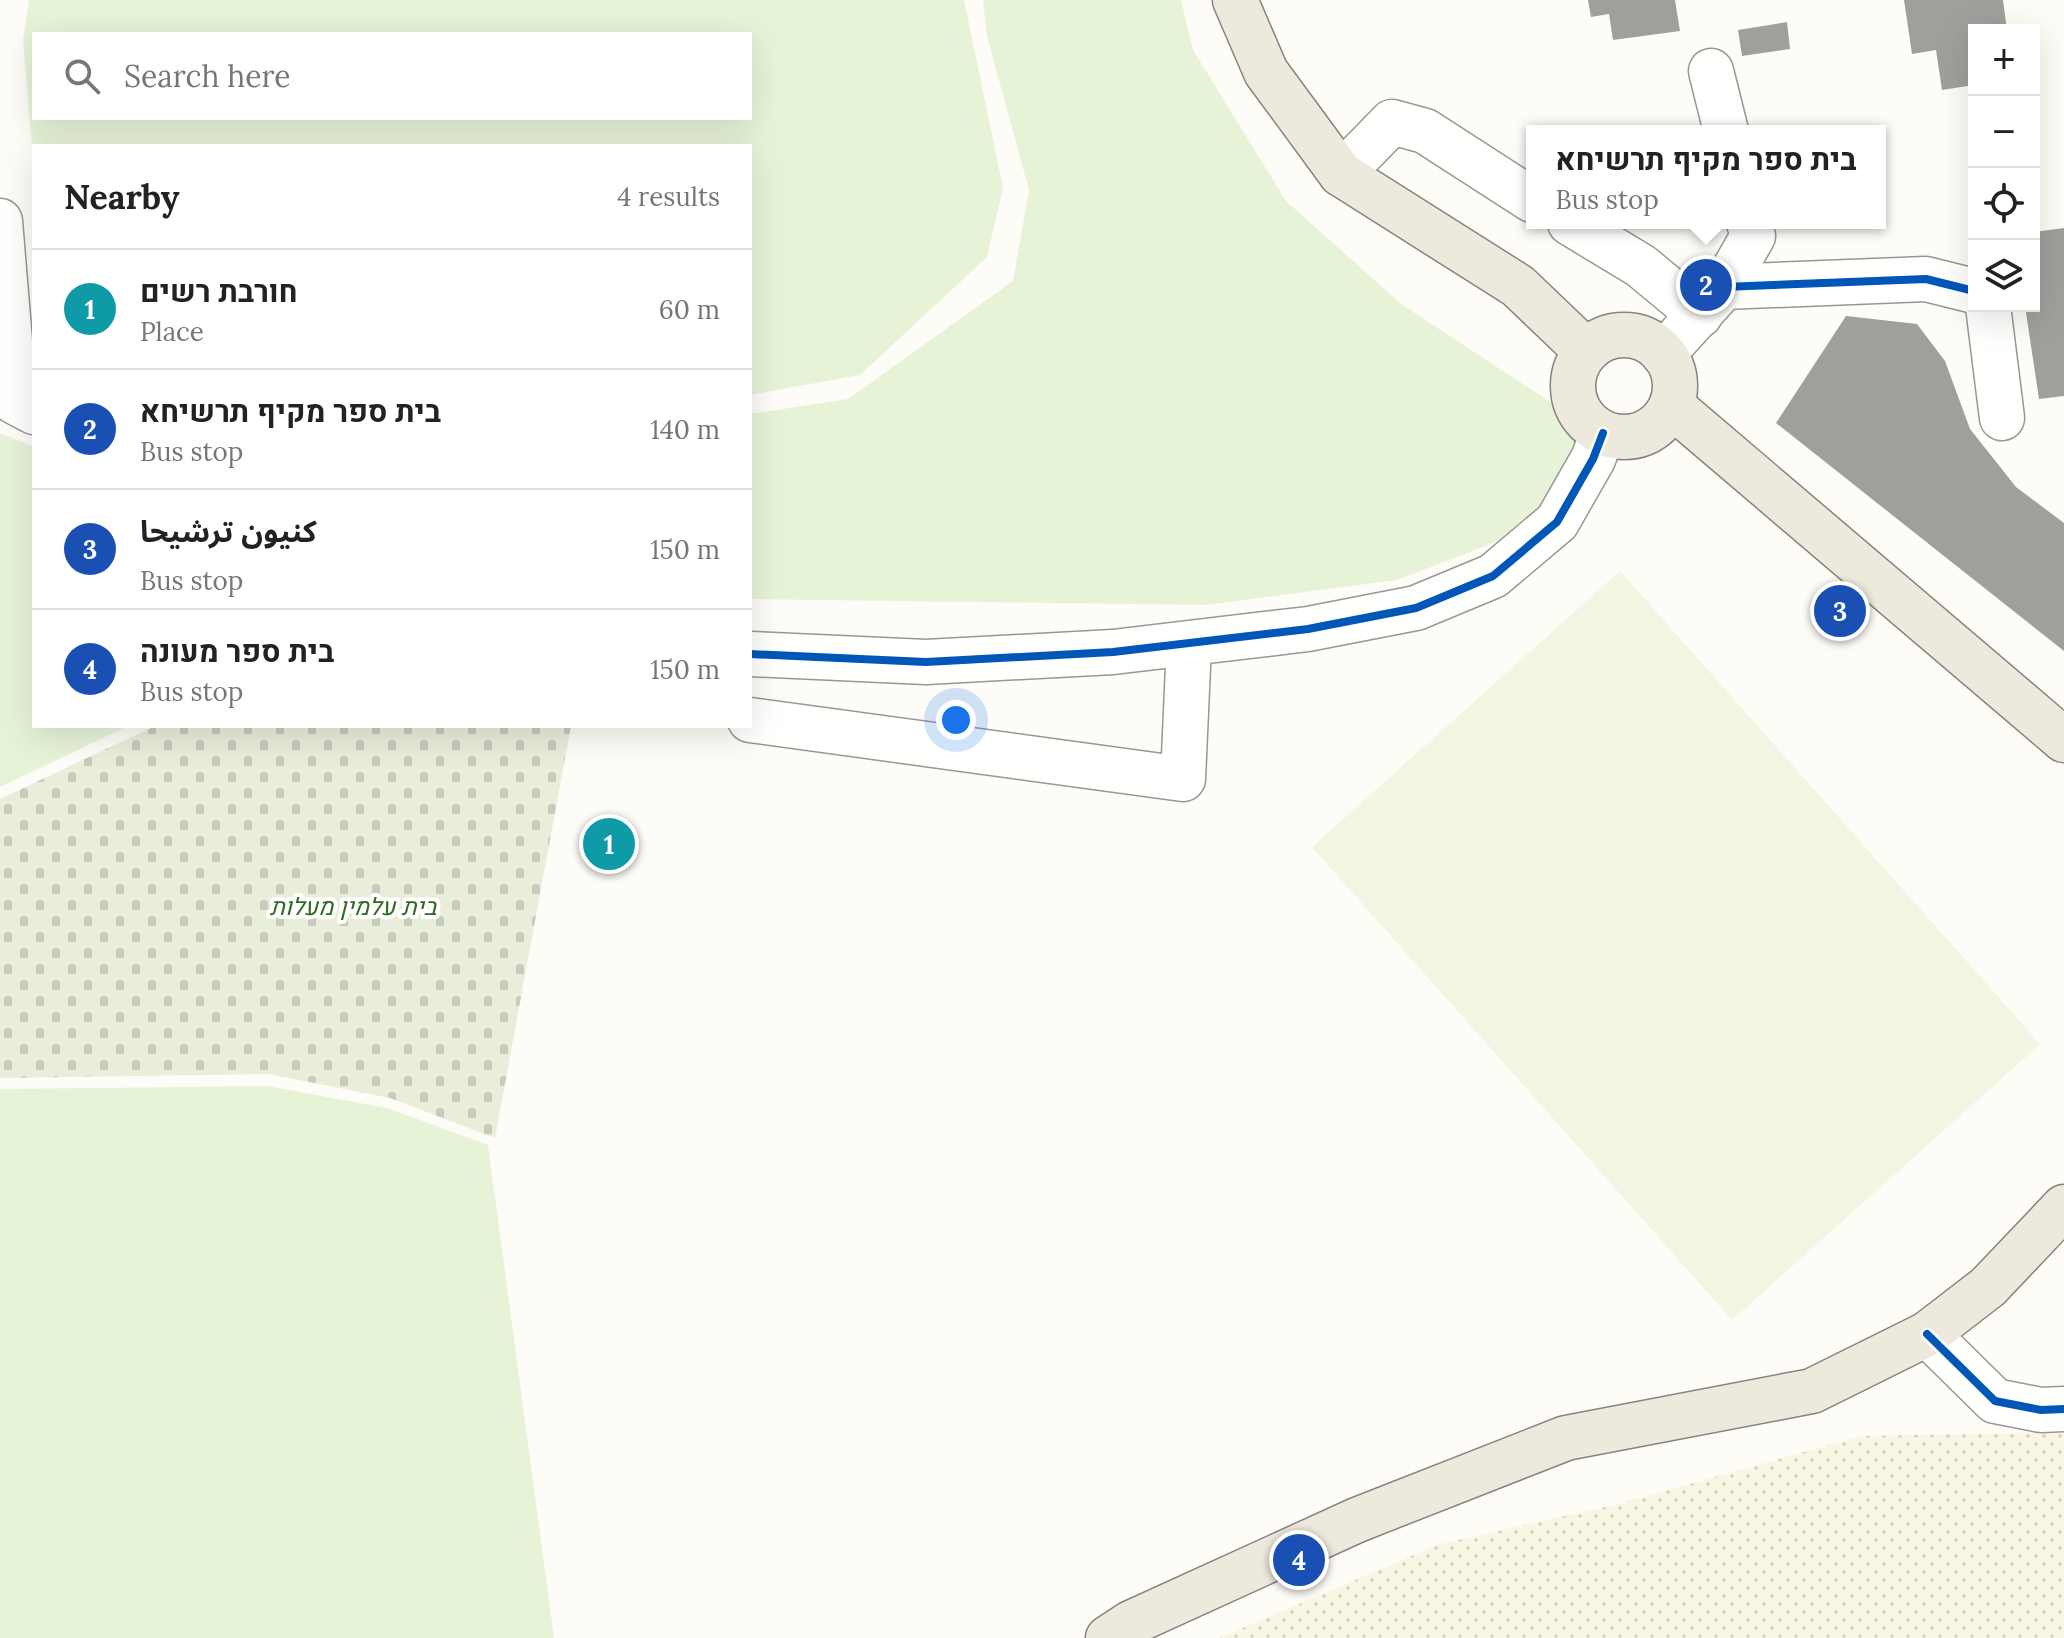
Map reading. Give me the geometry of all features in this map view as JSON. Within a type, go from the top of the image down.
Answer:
[{"type":"main road","points":[[1235,0],[1266,72],[1341,174],[1518,286],[1586,351]]},
{"type":"main road","points":[[1628,334],[1651,342],[1663,354],[1669,359],[1676,382],[1672,406],[1658,426],[1636,437],[1615,438],[1594,429],[1579,413],[1573,392],[1574,370],[1586,351],[1604,338],[1628,334]]},
{"type":"main road","points":[[1672,406],[2064,740]]},
{"type":"main road","points":[[1124,1633],[1357,1520],[1566,1438],[1812,1391],[1927,1334],[1988,1287],[2064,1207]]},
{"type":"street","points":[[1711,71],[1724,125]]},
{"type":"street","points":[[1341,174],[1392,122],[1425,131],[1526,196]]},
{"type":"street","points":[[0,221],[25,407]]},
{"type":"street","points":[[1580,229],[1641,266],[1712,301],[1926,279],[1968,290]]},
{"type":"street","points":[[1663,354],[1712,301],[1753,236],[1751,229]]},
{"type":"street","points":[[1989,312],[2002,418]]},
{"type":"street","points":[[752,654],[926,662],[1113,652],[1308,629],[1416,608],[1493,576],[1557,522],[1593,459],[1603,433]]},
{"type":"street","points":[[752,720],[1183,779],[1189,644]]},
{"type":"street","points":[[1927,1334],[1995,1401],[2041,1410],[2064,1409]]},
{"type":"shaded area","points":[[2064,1432],[2064,1638],[1219,1638],[1440,1544],[1618,1504],[1861,1436]]},
{"type":"green space","points":[[29,0],[964,0],[1003,188],[987,257],[860,375],[752,395],[752,144],[32,144],[32,147],[23,40]]},
{"type":"green space","points":[[983,0],[1181,0],[1193,50],[1286,201],[1401,304],[1575,418],[1595,446],[1572,492],[1498,541],[1397,580],[1206,605],[752,599],[752,414],[848,399],[1013,281],[1029,190],[987,36]]},
{"type":"green space","points":[[0,433],[32,446],[32,728],[124,728],[0,787]]},
{"type":"green space","points":[[1620,571],[2040,1044],[1732,1320],[1312,847]]},
{"type":"green space","name":"בית עלמין מעלות","points":[[151,728],[571,728],[495,1138],[390,1098],[268,1074],[0,1078],[0,799]]},
{"type":"green space","points":[[268,1086],[387,1108],[488,1145],[554,1638],[0,1638],[0,1089]]},
{"type":"building","points":[[1588,0],[1675,0],[1680,31],[1613,40],[1609,14],[1591,17]]},
{"type":"building","points":[[1904,0],[2003,0],[2006,24],[1968,24],[1968,86],[1942,90],[1936,50],[1912,54]]},
{"type":"building","points":[[1787,22],[1790,49],[1742,56],[1738,30]]},
{"type":"building","points":[[2064,228],[2064,396],[2039,399],[2026,312],[2040,312],[2040,231]]},
{"type":"building","points":[[1846,316],[1917,324],[1945,361],[1970,429],[2016,487],[2064,523],[2064,651],[1776,423]]},
{"type":"cycle path","points":[[1724,287],[1926,279],[1968,290]]},
{"type":"cycle path","points":[[752,654],[926,662],[1113,652],[1308,629],[1416,608],[1493,576],[1557,522],[1593,459],[1603,433]]},
{"type":"cycle path","points":[[1927,1334],[1995,1401],[2041,1410],[2064,1409]]},
{"type":"place","name":"בית ספר מקיף תרשיחא","points":[[1706,285]]},
{"type":"place","name":"كنيون ترشيحا","points":[[1840,611]]},
{"type":"place","name":"חורבת רשים","points":[[609,844]]},
{"type":"place","name":"בית ספר מעונה","points":[[1299,1560]]}]
